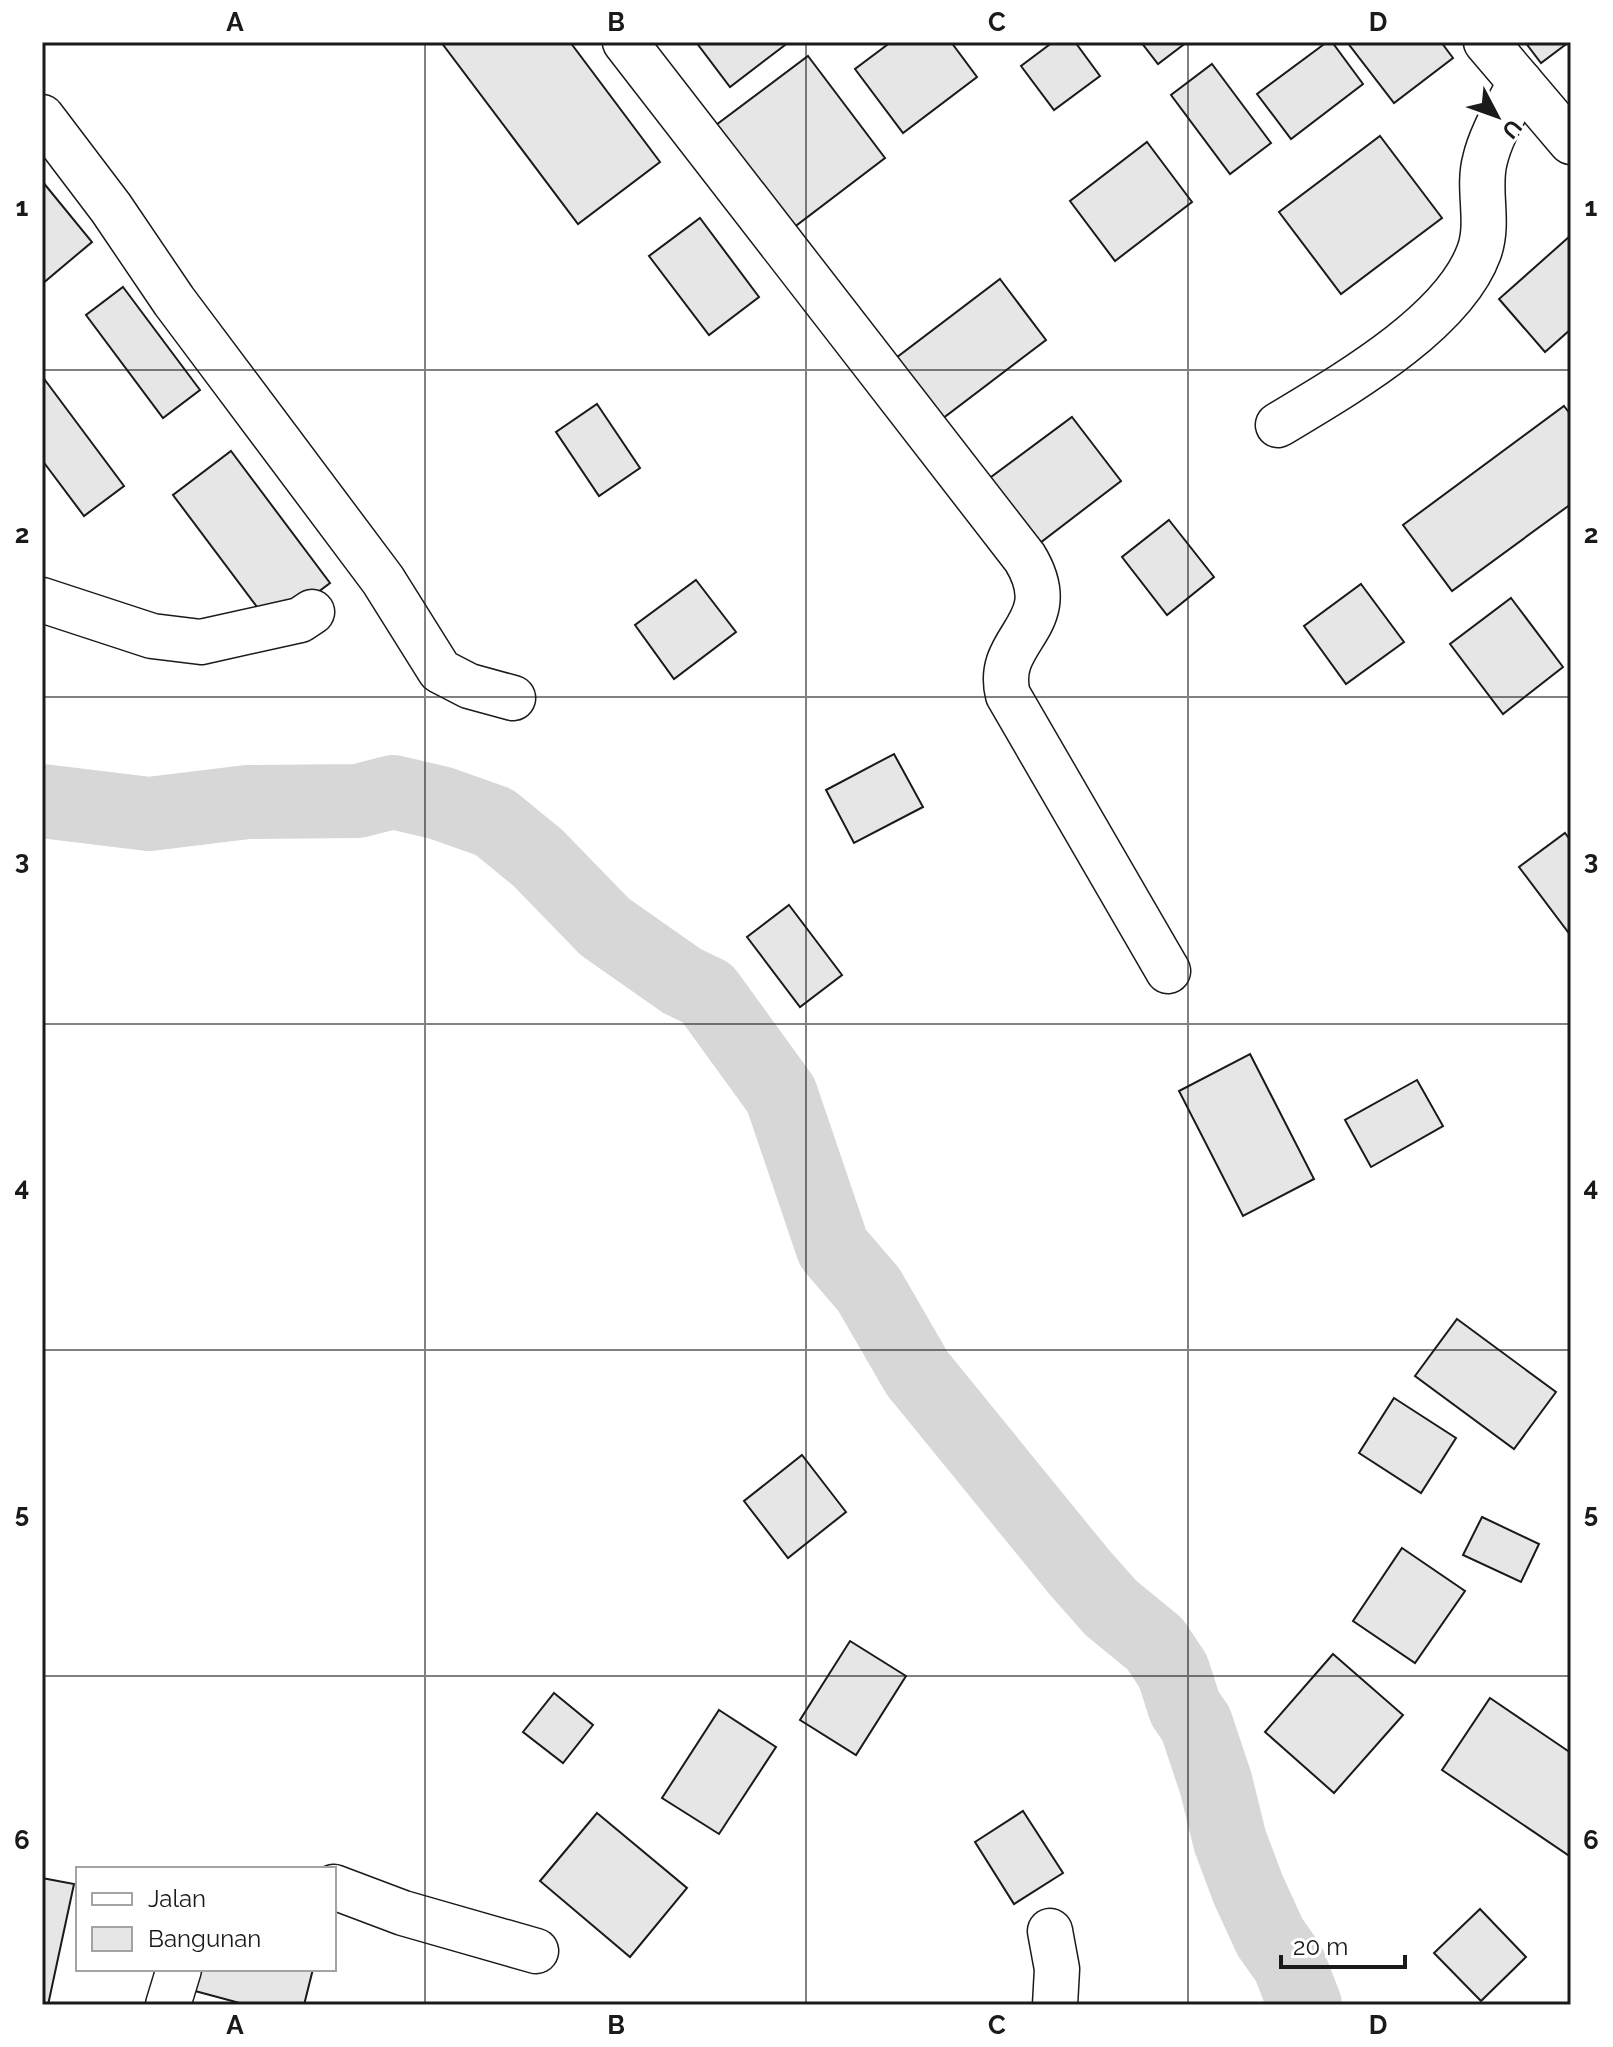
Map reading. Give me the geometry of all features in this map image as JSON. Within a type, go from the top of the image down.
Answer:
[{"type":"street","points":[[625,42],[1025,558],[1038,579],[1038,607],[1005,669],[1008,695],[1168,971]]},
{"type":"street","points":[[1486,42],[1571,142]]},
{"type":"street","points":[[1278,425],[1403,346],[1458,286],[1479,252],[1486,214],[1484,162],[1520,82]]},
{"type":"street","points":[[42,117],[111,208],[174,301],[383,580],[440,671],[469,686],[513,698]]},
{"type":"street","points":[[42,600],[152,636],[201,642],[300,620],[312,612]]},
{"type":"street","points":[[336,1888],[403,1913],[536,1951]]},
{"type":"street","points":[[1050,1931],[1057,1969],[1055,2005]]},
{"type":"street","points":[[168,2005],[178,1971]]},
{"type":"building","points":[[441,42],[570,42],[660,162],[578,224]]},
{"type":"building","points":[[696,42],[789,42],[730,87]]},
{"type":"building","points":[[891,42],[951,42],[977,77],[903,133],[855,69]]},
{"type":"building","points":[[1053,42],[1075,42],[1100,76],[1054,110],[1021,66]]},
{"type":"building","points":[[1141,42],[1187,42],[1158,64]]},
{"type":"building","points":[[1327,42],[1332,42],[1363,84],[1291,139],[1257,94]]},
{"type":"building","points":[[1347,42],[1441,42],[1453,58],[1394,103]]},
{"type":"building","points":[[1525,42],[1569,42],[1541,63]]},
{"type":"building","points":[[808,56],[885,158],[793,228],[716,125]]},
{"type":"building","points":[[1212,64],[1271,143],[1230,174],[1171,95]]},
{"type":"building","points":[[1380,136],[1442,218],[1341,294],[1279,212]]},
{"type":"building","points":[[1147,142],[1192,202],[1115,261],[1070,201]]},
{"type":"building","points":[[42,181],[92,242],[42,284]]},
{"type":"building","points":[[700,218],[759,297],[709,335],[649,256]]},
{"type":"building","points":[[1570,236],[1571,329],[1545,352],[1499,299]]},
{"type":"building","points":[[1000,279],[1046,340],[938,422],[892,361]]},
{"type":"building","points":[[123,287],[200,390],[163,418],[86,315]]},
{"type":"building","points":[[42,376],[124,486],[84,516],[42,460]]},
{"type":"building","points":[[597,404],[640,468],[599,496],[556,432]]},
{"type":"building","points":[[1564,406],[1571,415],[1571,504],[1452,591],[1403,525]]},
{"type":"building","points":[[1072,417],[1121,481],[1036,546],[987,480]]},
{"type":"building","points":[[231,451],[330,583],[272,627],[173,495]]},
{"type":"building","points":[[1169,520],[1214,577],[1167,615],[1122,557]]},
{"type":"building","points":[[696,580],[736,632],[674,679],[635,625]]},
{"type":"building","points":[[1361,584],[1404,642],[1346,684],[1304,626]]},
{"type":"building","points":[[1511,598],[1563,667],[1503,714],[1450,644]]},
{"type":"building","points":[[894,754],[923,807],[854,843],[826,790]]},
{"type":"building","points":[[1565,833],[1571,841],[1571,936],[1519,867]]},
{"type":"building","points":[[789,905],[842,975],[800,1007],[747,937]]},
{"type":"building","points":[[1250,1054],[1314,1179],[1243,1216],[1179,1091]]},
{"type":"building","points":[[1417,1080],[1443,1126],[1371,1167],[1345,1120]]},
{"type":"building","points":[[1457,1319],[1556,1392],[1514,1449],[1415,1376]]},
{"type":"building","points":[[1394,1398],[1456,1438],[1421,1493],[1359,1453]]},
{"type":"building","points":[[802,1455],[846,1512],[788,1558],[744,1501]]},
{"type":"building","points":[[1482,1517],[1539,1544],[1521,1582],[1463,1555]]},
{"type":"building","points":[[1402,1548],[1465,1591],[1415,1663],[1353,1621]]},
{"type":"building","points":[[850,1641],[906,1676],[856,1755],[800,1720]]},
{"type":"building","points":[[1333,1654],[1403,1715],[1334,1793],[1265,1732]]},
{"type":"building","points":[[554,1693],[593,1725],[563,1763],[523,1732]]},
{"type":"building","points":[[1490,1698],[1571,1753],[1571,1857],[1442,1770]]},
{"type":"building","points":[[719,1710],[776,1747],[719,1834],[662,1798]]},
{"type":"building","points":[[1023,1811],[1063,1873],[1014,1904],[975,1842]]},
{"type":"building","points":[[597,1813],[687,1888],[630,1957],[540,1881]]},
{"type":"building","points":[[42,1878],[74,1884],[48,2005],[42,2005]]},
{"type":"building","points":[[1480,1909],[1526,1957],[1481,2001],[1434,1953]]},
{"type":"building","points":[[200,1971],[312,1971],[304,2005],[247,2005],[195,1991]]},
{"type":"waterway","points":[[42,801],[149,814],[248,802],[358,801],[393,792],[440,803],[494,822],[538,858],[605,927],[682,981],[707,993],[781,1095],[833,1248],[869,1290],[917,1373],[1080,1573],[1111,1608],[1155,1644],[1173,1671],[1185,1708],[1196,1724],[1216,1784],[1230,1841],[1248,1889],[1270,1937],[1289,1964],[1305,2005]]}]
